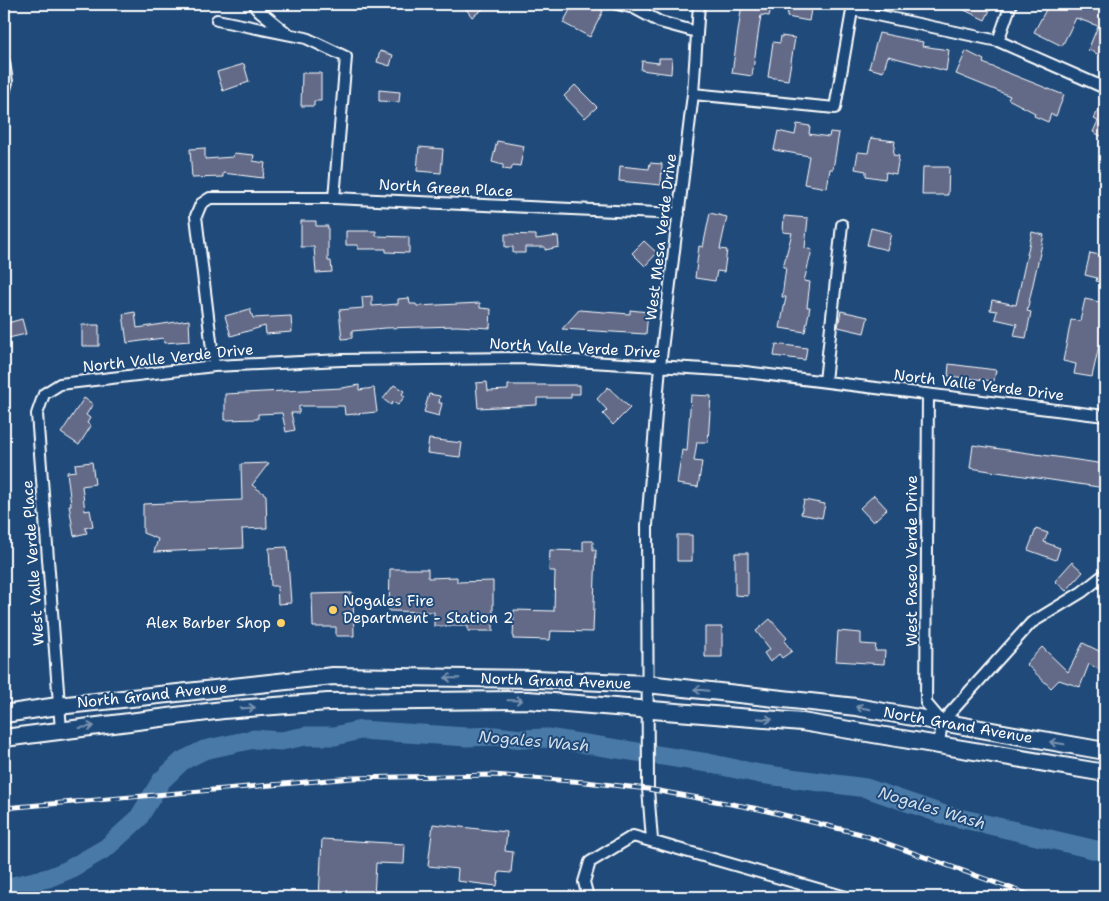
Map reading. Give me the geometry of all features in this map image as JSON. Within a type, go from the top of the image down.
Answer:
[{"type":"main road","name":"North Grand Avenue","points":[[4,714],[58,706],[333,676],[536,679],[647,684],[856,707],[1105,751]]},
{"type":"main road","name":"North Grand Avenue","points":[[4,738],[222,710],[328,702],[528,700],[802,722],[1105,773]]},
{"type":"street","points":[[617,4],[634,8],[660,22],[698,32]]},
{"type":"street","name":"West Mesa Verde Drive","points":[[652,840],[647,741],[647,525],[660,366],[694,94],[699,4]]},
{"type":"street","points":[[998,41],[1011,4]]},
{"type":"street","points":[[253,5],[289,35]]},
{"type":"street","points":[[694,94],[835,108],[853,7],[998,41],[1105,88]]},
{"type":"street","points":[[217,20],[306,38],[346,57],[334,198]]},
{"type":"street","points":[[4,62],[6,82],[4,93]]},
{"type":"street","name":"North Green Place","points":[[214,366],[196,216],[201,204],[210,198],[334,198],[679,214]]},
{"type":"street","points":[[825,381],[842,225]]},
{"type":"street","name":"North Valle Verde Drive","points":[[44,394],[60,384],[214,366],[342,360],[526,358],[737,371],[1105,416]]},
{"type":"street","name":"West Valle Verde Place","points":[[44,394],[37,414],[61,730]]},
{"type":"street","name":"West Paseo Verde Drive","points":[[928,394],[926,703],[942,722]]},
{"type":"street","points":[[939,744],[942,722],[1030,623],[1082,592],[1105,574]]},
{"type":"street","points":[[588,897],[584,882],[590,862],[633,836],[846,897]]},
{"type":"building","points":[[462,4],[490,4],[472,17]]},
{"type":"building","points":[[573,4],[589,4],[603,11],[590,37],[563,23]]},
{"type":"building","points":[[742,4],[772,4],[769,16],[761,15],[752,76],[732,73]]},
{"type":"building","points":[[789,4],[812,4],[809,21],[787,17]]},
{"type":"building","points":[[952,4],[993,4],[985,20]]},
{"type":"building","points":[[1049,4],[1105,4],[1105,57],[1088,50],[1098,26],[1076,18],[1062,46],[1034,32]]},
{"type":"building","points":[[879,33],[923,42],[922,46],[949,50],[946,71],[888,56],[883,72],[869,68]]},
{"type":"building","points":[[781,36],[795,38],[788,80],[768,77],[773,42],[780,43]]},
{"type":"building","points":[[380,51],[393,55],[390,66],[377,62]]},
{"type":"building","points":[[966,51],[984,60],[983,63],[1064,95],[1056,116],[1051,114],[1048,122],[1034,116],[1035,113],[1008,99],[1010,96],[956,74]]},
{"type":"building","points":[[659,58],[672,58],[671,74],[641,70],[642,61],[659,63]]},
{"type":"building","points":[[244,64],[249,82],[223,91],[217,72]]},
{"type":"building","points":[[302,73],[321,73],[321,101],[314,101],[314,106],[301,106]]},
{"type":"building","points":[[575,85],[597,107],[585,118],[564,96]]},
{"type":"building","points":[[379,90],[400,92],[399,102],[379,101]]},
{"type":"building","points":[[1105,95],[1105,138],[1093,132],[1098,121],[1094,119]]},
{"type":"building","points":[[797,124],[810,126],[809,134],[829,137],[830,132],[839,133],[833,169],[830,169],[827,188],[804,184],[809,156],[774,150],[778,131],[795,135]]},
{"type":"building","points":[[871,138],[895,141],[893,155],[899,156],[896,174],[886,172],[885,179],[866,176],[866,171],[855,169],[858,152],[868,153]]},
{"type":"building","points":[[497,141],[524,146],[520,166],[513,165],[511,170],[503,169],[503,165],[492,162]]},
{"type":"building","points":[[419,147],[443,149],[441,173],[417,171]]},
{"type":"building","points":[[205,148],[205,159],[233,157],[234,153],[254,155],[253,161],[265,163],[263,178],[223,173],[223,177],[192,178],[190,149]]},
{"type":"building","points":[[650,163],[662,164],[661,185],[619,181],[620,166],[649,169]]},
{"type":"building","points":[[923,167],[949,167],[948,195],[922,195]]},
{"type":"building","points":[[710,213],[727,217],[720,249],[727,250],[724,272],[717,271],[715,281],[695,278],[699,246],[703,247]]},
{"type":"building","points":[[784,216],[808,218],[805,248],[812,250],[804,281],[810,282],[807,307],[810,307],[805,332],[780,328],[786,297],[782,297],[786,267],[783,267],[792,233],[783,232]]},
{"type":"building","points":[[301,221],[316,221],[316,226],[328,226],[328,261],[331,261],[332,272],[316,273],[314,247],[301,247]]},
{"type":"building","points":[[871,228],[891,233],[887,250],[867,245]]},
{"type":"building","points":[[346,231],[376,231],[376,236],[409,237],[409,253],[386,252],[386,249],[358,249],[358,245],[346,245]]},
{"type":"building","points":[[1032,232],[1044,235],[1027,311],[1031,312],[1026,338],[1014,336],[1017,324],[995,319],[997,311],[990,310],[992,300],[1016,305]]},
{"type":"building","points":[[505,234],[536,235],[536,239],[558,236],[559,247],[545,250],[545,247],[525,247],[525,253],[513,253],[513,247],[505,247]]},
{"type":"building","points":[[644,241],[657,253],[645,266],[632,253]]},
{"type":"building","points":[[1090,253],[1105,256],[1105,283],[1096,281],[1097,278],[1085,275]]},
{"type":"building","points":[[372,296],[372,306],[398,304],[398,299],[409,298],[410,304],[416,304],[417,306],[480,303],[480,308],[491,309],[490,328],[457,326],[385,328],[352,331],[352,338],[342,339],[339,310],[363,308],[362,297]]},
{"type":"building","points":[[1085,299],[1104,303],[1100,323],[1105,324],[1105,347],[1099,346],[1092,377],[1074,374],[1076,364],[1063,361],[1071,320],[1080,321]]},
{"type":"building","points":[[250,309],[253,318],[291,316],[292,332],[266,334],[265,326],[231,336],[225,316]]},
{"type":"building","points":[[579,310],[630,314],[630,310],[648,312],[646,334],[562,329]]},
{"type":"building","points":[[841,311],[868,317],[864,333],[838,327]]},
{"type":"building","points":[[135,312],[137,328],[189,320],[190,341],[164,343],[163,338],[127,343],[123,314]]},
{"type":"building","points":[[22,319],[26,334],[4,339],[4,324]]},
{"type":"building","points":[[82,325],[99,325],[99,346],[82,346]]},
{"type":"building","points":[[776,344],[807,348],[805,360],[774,356]]},
{"type":"building","points":[[949,364],[996,370],[994,381],[948,376]]},
{"type":"building","points":[[487,382],[488,391],[508,390],[508,385],[580,385],[580,394],[571,394],[571,398],[537,398],[537,405],[478,408],[476,383]]},
{"type":"building","points":[[359,385],[359,390],[374,388],[377,412],[345,415],[344,406],[299,406],[299,413],[291,413],[295,430],[286,432],[282,413],[258,414],[258,419],[225,420],[225,394],[342,388]]},
{"type":"building","points":[[394,385],[404,391],[402,394],[405,396],[398,405],[393,402],[391,405],[383,399]]},
{"type":"building","points":[[608,387],[630,408],[613,425],[603,414],[607,410],[597,399]]},
{"type":"building","points":[[429,394],[440,396],[439,403],[442,403],[439,416],[424,412]]},
{"type":"building","points":[[691,395],[711,396],[708,442],[697,442],[694,461],[702,462],[698,487],[677,484],[682,450],[687,451]]},
{"type":"building","points":[[84,398],[93,404],[86,415],[90,418],[87,423],[91,426],[79,445],[61,433]]},
{"type":"building","points":[[429,439],[462,443],[460,457],[427,453]]},
{"type":"building","points":[[973,445],[1105,464],[1105,488],[970,468]]},
{"type":"building","points":[[92,462],[95,484],[82,486],[85,511],[90,510],[93,526],[85,528],[87,533],[74,536],[69,505],[71,505],[67,472],[76,471],[75,464]]},
{"type":"building","points":[[269,463],[252,485],[266,495],[267,528],[242,529],[243,548],[154,552],[158,539],[143,533],[143,504],[242,500],[241,464]]},
{"type":"building","points":[[874,495],[887,509],[873,522],[860,508]]},
{"type":"building","points":[[804,500],[825,504],[822,518],[801,514]]},
{"type":"building","points":[[1036,529],[1048,533],[1044,542],[1060,548],[1056,560],[1028,550]]},
{"type":"building","points":[[677,535],[692,535],[692,561],[677,561]]},
{"type":"building","points":[[583,541],[593,541],[593,550],[596,550],[593,632],[551,631],[550,640],[513,639],[514,610],[554,611],[555,571],[549,571],[550,550],[583,551]]},
{"type":"building","points":[[287,547],[291,603],[278,604],[277,586],[271,586],[269,548]]},
{"type":"building","points":[[735,553],[748,553],[748,596],[735,595]]},
{"type":"building","points":[[1072,562],[1083,572],[1066,591],[1055,581]]},
{"type":"building","points":[[390,569],[428,569],[428,578],[457,577],[457,582],[493,581],[493,631],[468,631],[468,626],[434,626],[434,612],[389,611]]},
{"type":"building","name":"Nogales Fire Department - Station 2","points":[[353,593],[354,636],[336,636],[336,627],[313,627],[312,594]]},
{"type":"building","points":[[770,619],[787,638],[784,641],[792,651],[782,658],[779,654],[770,662],[764,653],[770,649],[756,631]]},
{"type":"building","points":[[705,627],[722,627],[722,657],[705,657]]},
{"type":"building","points":[[838,631],[861,633],[861,644],[876,645],[875,651],[885,651],[884,664],[836,661]]},
{"type":"building","points":[[1083,643],[1105,654],[1105,673],[1089,664],[1080,687],[1059,680],[1051,688],[1026,664],[1042,647],[1068,672]]},
{"type":"building","points":[[433,824],[507,832],[505,851],[513,852],[511,873],[499,872],[497,886],[457,881],[458,869],[428,866]]},
{"type":"building","points":[[322,839],[405,844],[404,864],[376,863],[374,897],[319,897]]},
{"type":"waterway","name":"Nogales Wash","points":[[4,888],[48,878],[68,870],[106,848],[138,819],[161,781],[182,761],[204,750],[254,739],[281,741],[306,736],[335,736],[360,730],[467,737],[547,738],[708,763],[760,774],[866,788],[942,814],[1105,852]]},
{"type":"railway","points":[[4,808],[352,778],[493,775],[585,782],[648,789],[759,809],[861,834],[1035,897]]},
{"type":"place","name":"Nogales Fire Department - Station 2","points":[[333,610]]},
{"type":"place","name":"Alex Barber Shop","points":[[281,623]]}]
